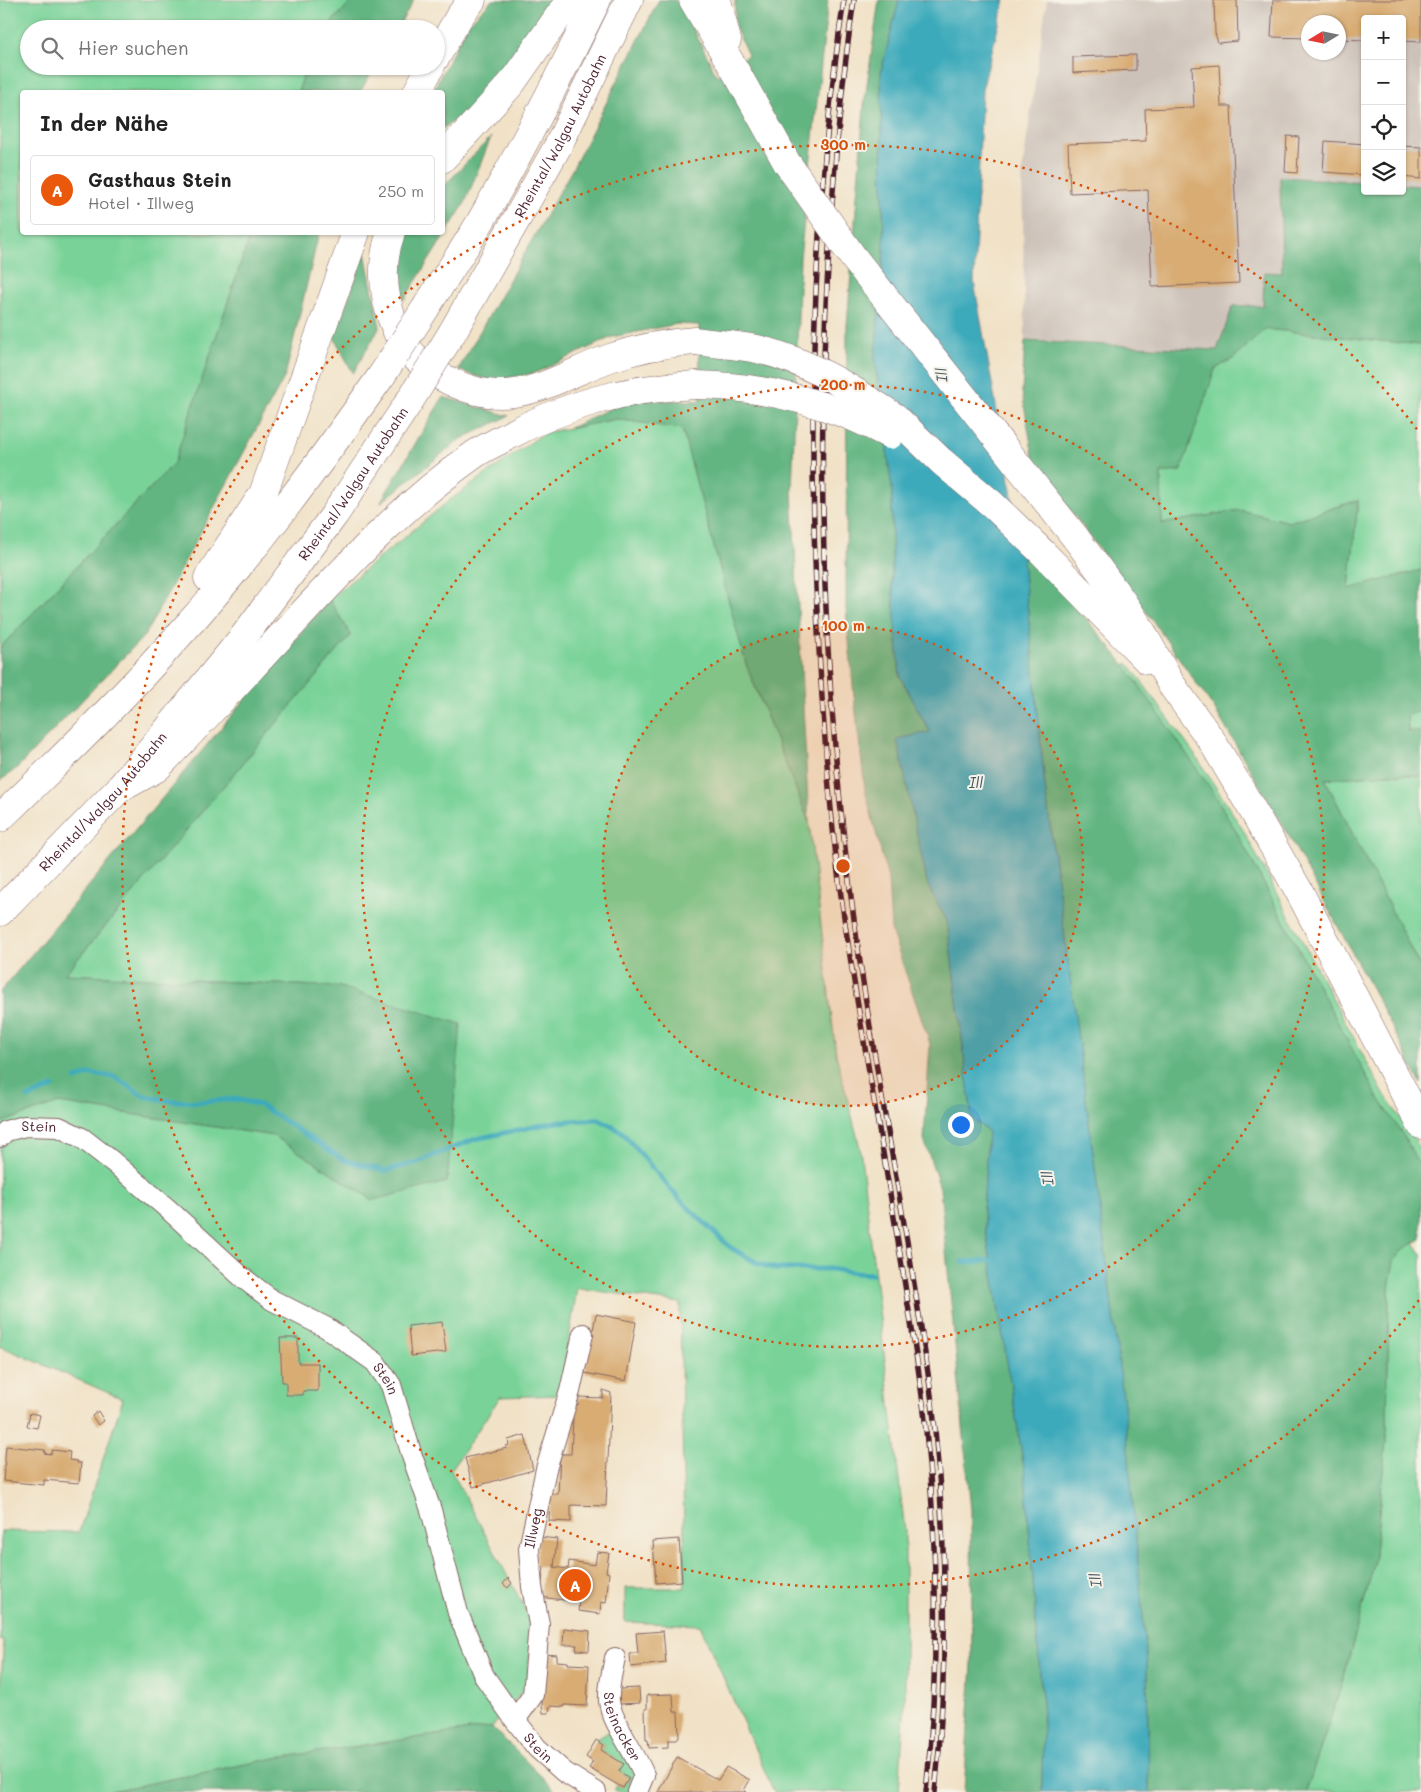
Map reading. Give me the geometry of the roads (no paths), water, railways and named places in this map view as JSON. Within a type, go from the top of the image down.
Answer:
[{"type":"highway","points":[[445,41],[459,17],[472,0]]},
{"type":"highway","points":[[445,156],[511,84],[570,0]]},
{"type":"highway","name":"Rheintal/Walgau Autobahn","points":[[0,818],[72,748],[166,650],[278,517],[334,444],[382,375],[481,220],[560,77],[597,0]]},
{"type":"highway","points":[[693,0],[739,77],[786,163],[853,257],[1075,537],[1141,630],[1171,684],[1212,742],[1291,878],[1421,1125]]},
{"type":"highway","points":[[717,0],[739,77]]},
{"type":"highway","name":"Rheintal/Walgau Autobahn","points":[[0,912],[119,789],[244,636],[335,514],[452,333],[558,146],[628,2]]},
{"type":"highway","points":[[418,90],[426,75]]},
{"type":"highway","points":[[166,650],[191,600],[212,572],[263,494],[355,235]]},
{"type":"highway","points":[[390,235],[385,253],[384,285],[389,311],[397,331],[408,350],[415,359],[434,372],[461,386],[492,393],[526,392],[625,353],[666,343],[695,342],[757,349],[812,368],[855,391],[895,417],[1042,552],[1171,684]]},
{"type":"highway","points":[[119,789],[158,768],[347,565],[405,509],[475,454],[522,428],[571,406],[619,393],[667,386],[726,386],[769,391],[802,399],[846,414],[941,461]]},
{"type":"street","name":"Stein","points":[[0,1137],[6,1132],[25,1126],[59,1127],[82,1138],[114,1162],[243,1278],[272,1300],[327,1328],[374,1362],[391,1385],[412,1456],[431,1510],[458,1613],[484,1676],[537,1748],[564,1772],[596,1792]]},
{"type":"street","name":"Illweg","points":[[515,1720],[533,1695],[536,1669],[539,1624],[532,1587],[529,1549],[546,1470],[570,1391],[582,1334]]},
{"type":"street","name":"Steinacker","points":[[615,1658],[609,1686],[609,1703],[644,1776],[638,1792]]},
{"type":"water","name":"Ill","points":[[899,0],[1005,0],[982,90],[974,282],[1022,552],[1045,786],[1125,1414],[1147,1663],[1149,1792],[1042,1792],[1043,1714],[1025,1474],[983,1212],[988,1132],[972,1118],[947,921],[928,886],[897,739],[930,732],[900,676],[892,580],[892,488],[875,359],[884,251],[881,72]]},
{"type":"waterway","points":[[76,1079],[90,1074],[115,1077],[144,1096],[170,1101],[202,1102],[235,1099],[260,1105],[344,1160],[385,1171],[418,1162],[475,1139],[556,1122],[599,1119],[622,1132],[680,1200],[731,1248],[759,1264],[777,1269],[830,1269],[872,1274]]},
{"type":"waterway","points":[[28,1098],[53,1087]]},
{"type":"waterway","points":[[963,1262],[998,1260]]},
{"type":"railway","points":[[844,0],[824,162],[818,243],[813,406],[815,569],[825,745],[838,871],[849,953],[916,1352],[926,1430],[935,1566],[935,1656],[926,1792]]},
{"type":"railway","points":[[854,0],[837,146],[825,323],[823,413],[825,592],[830,681],[846,859],[864,991],[909,1252],[935,1430],[944,1566],[944,1657],[935,1792]]},
{"type":"place","name":"Gasthaus Stein","points":[[575,1585]]}]
